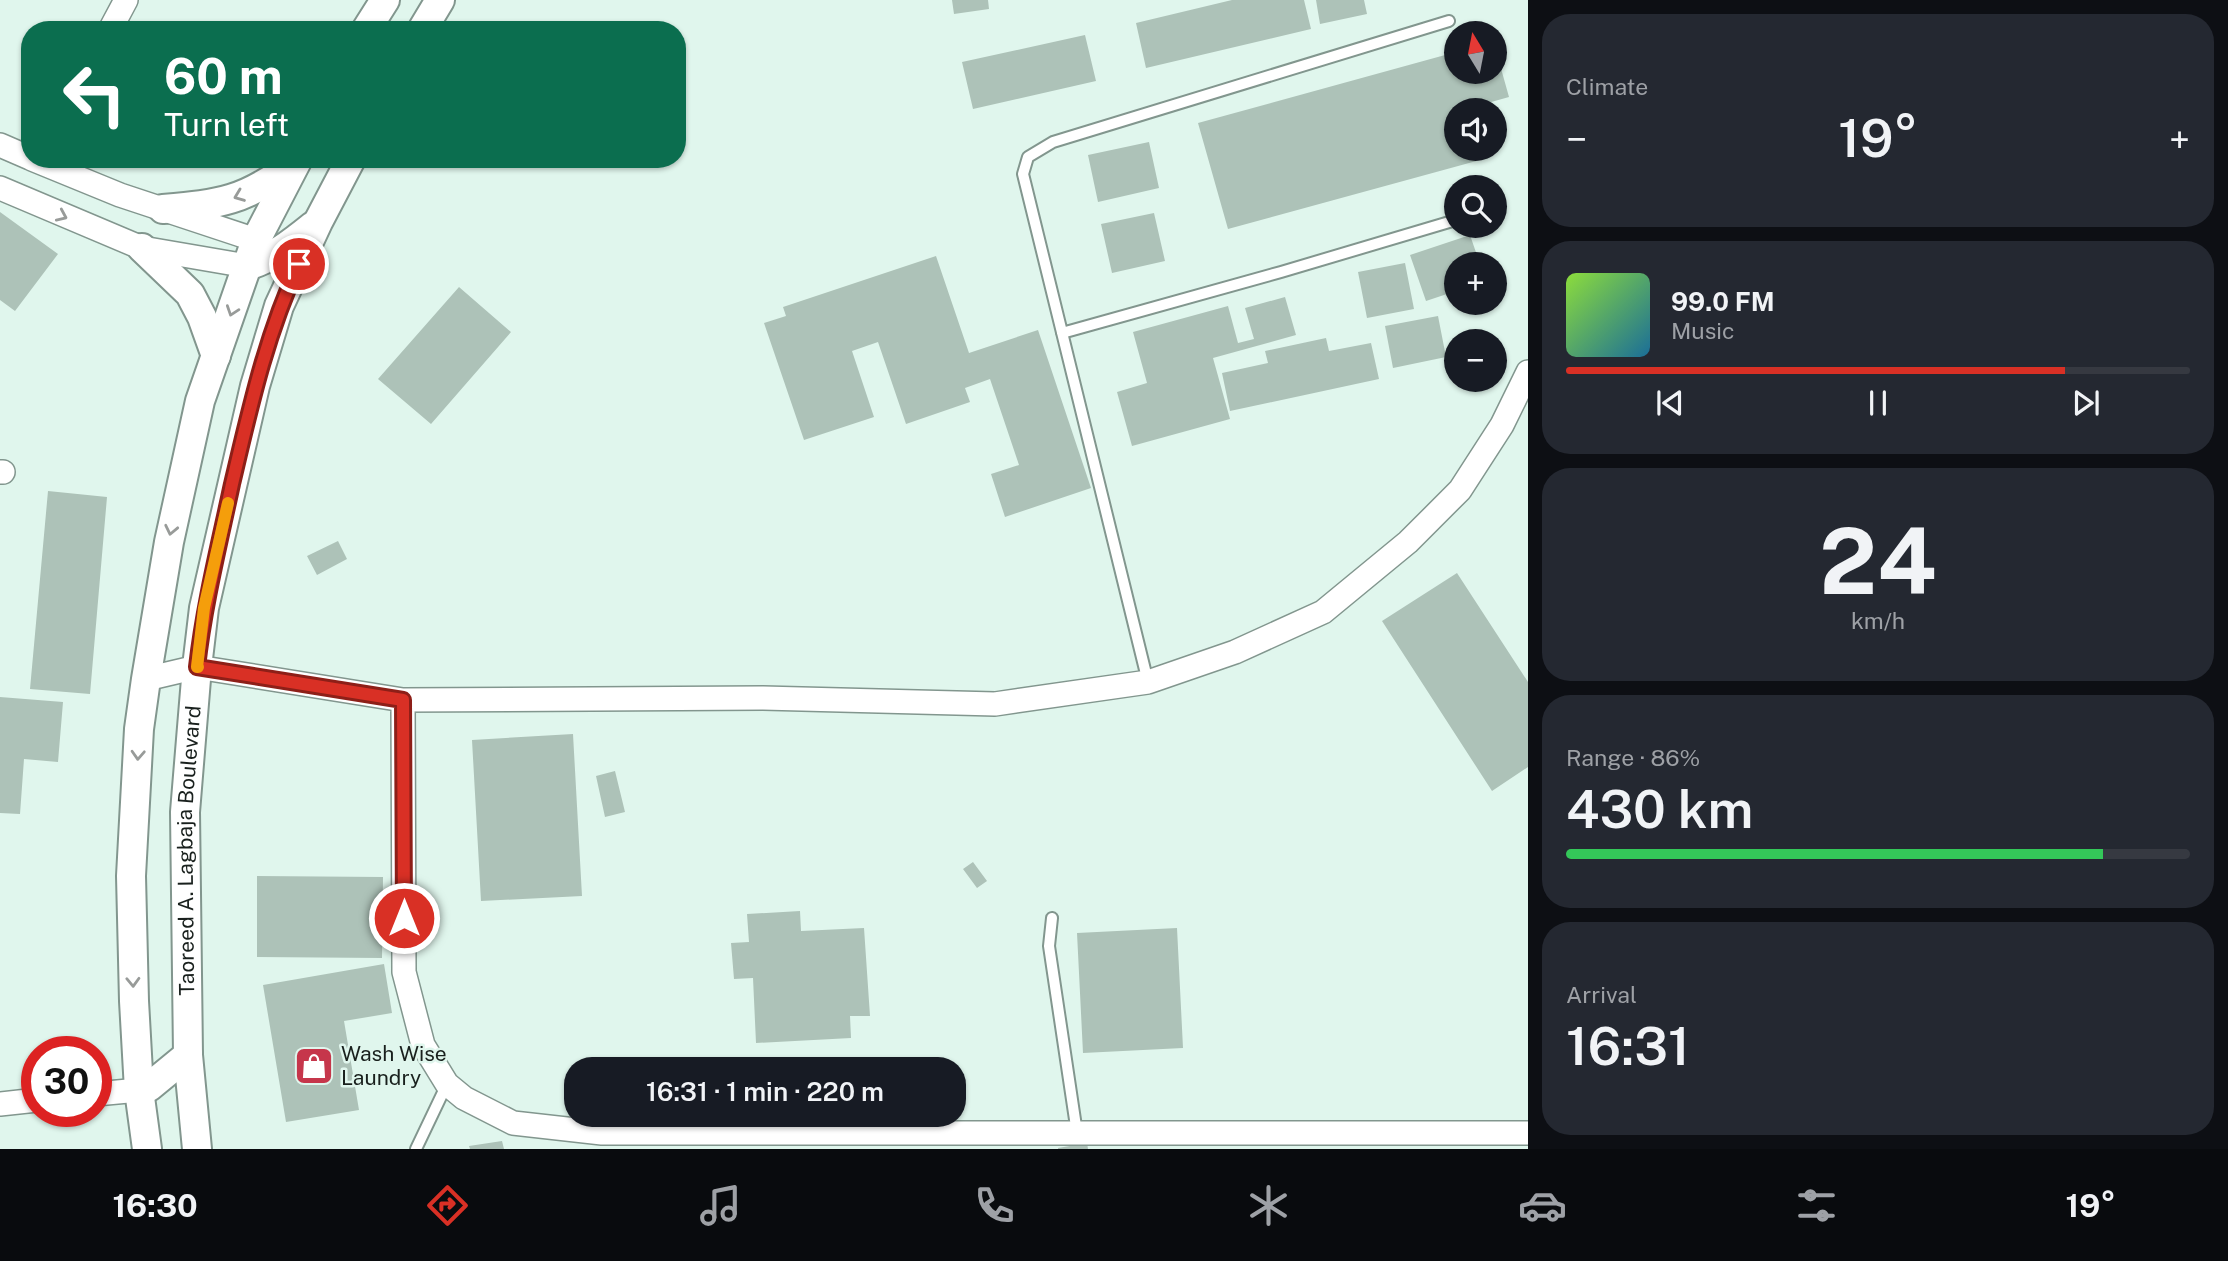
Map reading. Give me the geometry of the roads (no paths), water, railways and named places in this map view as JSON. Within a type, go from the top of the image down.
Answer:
[{"type":"street","points":[[115,21],[126,0]]},
{"type":"street","points":[[371,21],[384,0]]},
{"type":"street","points":[[427,21],[439,0]]},
{"type":"street","points":[[0,145],[21,152]]},
{"type":"street","points":[[163,209],[212,205],[238,198],[266,185],[288,168]]},
{"type":"street","points":[[147,1149],[139,1090],[131,876],[139,729],[146,679],[169,542],[200,401],[256,256],[294,168]]},
{"type":"street","name":"Taoreed A. Lagbaja Boulevard","points":[[197,1149],[188,1055],[185,812],[204,608],[255,386],[279,306],[346,168]]},
{"type":"street","points":[[76,169],[256,256],[279,306]]},
{"type":"street","points":[[0,188],[142,248],[256,256],[286,248],[318,222]]},
{"type":"street","points":[[142,248],[190,294],[202,317],[216,356]]},
{"type":"street","points":[[146,679],[197,667],[403,700],[763,698],[995,704],[1148,682],[1235,652],[1323,612],[1408,542],[1460,489],[1502,425],[1528,372]]},
{"type":"street","points":[[403,700],[404,972],[423,1045],[447,1084],[464,1098],[513,1123],[602,1133],[1528,1133]]},
{"type":"street","points":[[112,1093],[149,1087],[188,1055]]},
{"type":"street","points":[[0,1104],[21,1102]]},
{"type":"lane","points":[[1148,682],[1023,174],[1028,157],[1053,142],[1444,23]]},
{"type":"lane","points":[[1062,333],[1444,224]]},
{"type":"lane","points":[[1052,918],[1049,946],[1077,1133]]},
{"type":"lane","points":[[416,1149],[447,1084]]},
{"type":"place","name":"Wash Wise Laundry","points":[[314,1066]]}]
